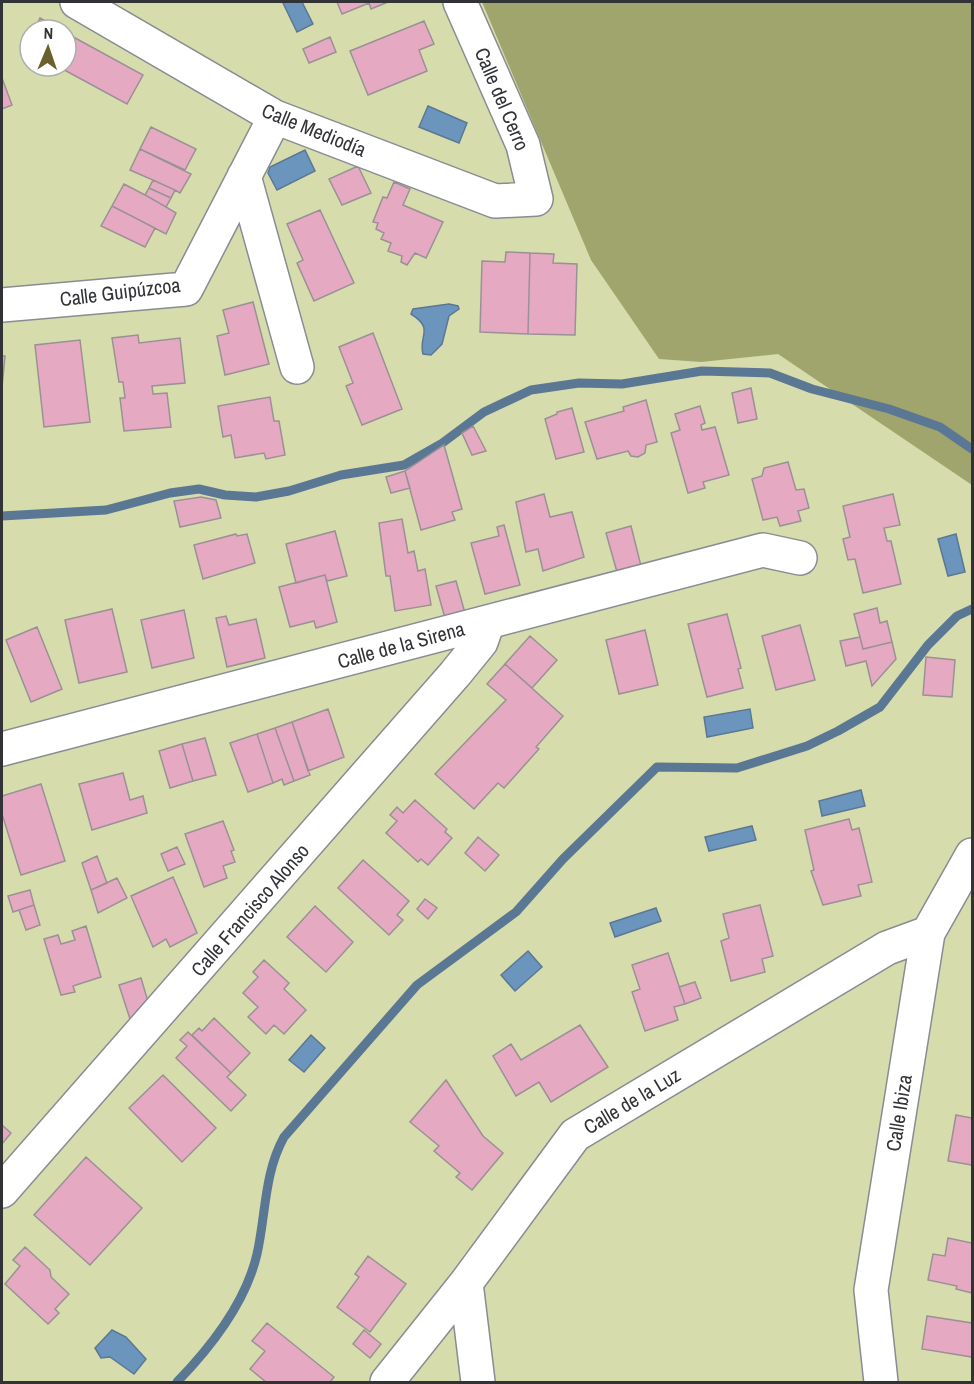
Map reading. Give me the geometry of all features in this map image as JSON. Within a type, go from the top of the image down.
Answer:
[{"type":"street","name":"Calle Mediodía","points":[[77,2],[275,117],[495,201],[536,199]]},
{"type":"street","name":"Calle del Cerro","points":[[460,2],[523,145],[536,199]]},
{"type":"street","name":"Calle Guipúzcoa","points":[[2,305],[186,289],[275,117]]},
{"type":"street","points":[[244,176],[297,367]]},
{"type":"street","name":"Calle de la Sirena","points":[[2,749],[763,550],[800,558]]},
{"type":"street","name":"Calle Francisco Alonso","points":[[2,1191],[455,674],[481,642],[488,622]]},
{"type":"street","name":"Calle Ibiza","points":[[881,1383],[871,1290],[928,933],[972,855]]},
{"type":"street","name":"Calle de la Luz","points":[[387,1383],[466,1283],[575,1135],[887,948],[928,933]]},
{"type":"street","points":[[466,1283],[478,1383]]},
{"type":"green space","points":[[2,2],[972,2],[972,1382],[2,1382]]},
{"type":"green space","points":[[482,2],[972,2],[972,485],[778,354],[701,362],[659,359],[591,260]]},
{"type":"water","points":[[302,2],[313,24],[297,32],[283,3]]},
{"type":"water","points":[[428,106],[467,123],[459,143],[419,127]]},
{"type":"water","points":[[305,150],[315,171],[277,190],[268,173],[270,167]]},
{"type":"water","points":[[449,304],[458,306],[459,309],[449,316],[442,344],[431,355],[423,354],[424,329],[418,319],[411,314],[413,309]]},
{"type":"water","points":[[956,534],[965,572],[948,576],[938,539]]},
{"type":"water","points":[[750,709],[753,728],[707,737],[704,717]]},
{"type":"water","points":[[861,790],[865,806],[822,816],[819,801]]},
{"type":"water","points":[[752,826],[756,840],[709,851],[705,837]]},
{"type":"water","points":[[656,908],[661,921],[615,937],[610,923]]},
{"type":"water","points":[[528,951],[542,967],[515,991],[501,975]]},
{"type":"water","points":[[311,1035],[325,1048],[304,1072],[289,1060]]},
{"type":"water","points":[[112,1330],[126,1337],[146,1359],[134,1374],[110,1357],[101,1358],[95,1348]]},
{"type":"building","points":[[337,2],[388,2],[371,9],[369,3],[342,14]]},
{"type":"building","points":[[424,21],[434,44],[419,50],[427,71],[368,95],[350,51]]},
{"type":"building","points":[[330,37],[336,52],[309,63],[303,49]]},
{"type":"building","points":[[78,40],[143,75],[127,104],[78,77]]},
{"type":"building","points":[[2,78],[12,105],[2,109]]},
{"type":"building","points":[[151,127],[196,149],[185,170],[140,149]]},
{"type":"building","points":[[140,149],[191,174],[180,193],[175,190],[171,198],[149,188],[153,180],[130,170]]},
{"type":"building","points":[[358,166],[371,193],[342,205],[329,179]]},
{"type":"building","points":[[153,180],[175,190],[171,198],[149,188]]},
{"type":"building","points":[[394,182],[410,189],[403,205],[443,222],[426,258],[415,253],[407,265],[401,262],[402,256],[388,251],[391,243],[381,239],[384,233],[376,229],[378,223],[373,222],[383,197],[387,198]]},
{"type":"building","points":[[124,184],[145,195],[149,188],[171,198],[166,207],[176,213],[166,234],[112,206]]},
{"type":"building","points":[[149,188],[171,198],[166,207],[145,195]]},
{"type":"building","points":[[112,206],[155,228],[145,247],[101,226]]},
{"type":"building","points":[[320,210],[354,283],[314,301],[297,263],[303,260],[287,224]]},
{"type":"building","points":[[506,252],[530,253],[528,334],[480,332],[482,261],[505,262]]},
{"type":"building","points":[[530,253],[554,254],[553,263],[577,264],[575,335],[528,334]]},
{"type":"building","points":[[253,302],[269,364],[225,375],[217,336],[229,333],[223,310]]},
{"type":"building","points":[[373,333],[402,409],[362,425],[346,386],[353,383],[339,347]]},
{"type":"building","points":[[138,335],[139,343],[180,338],[185,383],[152,386],[153,394],[167,393],[171,427],[124,431],[120,398],[125,398],[123,382],[119,382],[112,338]]},
{"type":"building","points":[[80,340],[90,422],[44,427],[35,345]]},
{"type":"building","points":[[2,356],[5,356],[2,387]]},
{"type":"building","points":[[751,388],[757,419],[738,423],[732,393]]},
{"type":"building","points":[[270,397],[274,421],[279,421],[285,455],[266,459],[264,453],[235,458],[231,435],[223,437],[218,406]]},
{"type":"building","points":[[646,400],[657,442],[646,445],[645,453],[638,457],[631,456],[628,451],[597,459],[585,422],[624,411],[623,407]]},
{"type":"building","points":[[700,406],[705,423],[701,425],[702,430],[715,427],[729,475],[703,482],[705,488],[688,493],[671,433],[680,430],[675,414]]},
{"type":"building","points":[[572,408],[584,452],[556,459],[545,419],[557,412]]},
{"type":"building","points":[[473,426],[486,451],[472,455],[462,433]]},
{"type":"building","points":[[444,445],[462,509],[452,512],[455,520],[421,530],[405,471]]},
{"type":"building","points":[[788,462],[796,490],[804,489],[809,508],[798,511],[801,521],[780,526],[777,517],[763,520],[752,479],[762,476],[764,468]]},
{"type":"building","points":[[405,471],[410,488],[391,493],[386,477]]},
{"type":"building","points":[[544,494],[550,517],[572,512],[584,557],[543,571],[538,549],[526,552],[516,502]]},
{"type":"building","points":[[893,494],[900,525],[884,528],[887,541],[891,541],[901,584],[863,593],[855,559],[848,560],[843,539],[850,537],[843,506]]},
{"type":"building","points":[[201,497],[216,500],[221,518],[180,527],[174,501]]},
{"type":"building","points":[[402,519],[408,553],[414,551],[418,571],[425,569],[431,605],[395,611],[390,576],[386,576],[379,523]]},
{"type":"building","points":[[504,525],[520,585],[485,594],[471,543],[499,536],[497,527]]},
{"type":"building","points":[[631,526],[641,566],[617,572],[606,533]]},
{"type":"building","points":[[335,531],[347,576],[327,581],[325,575],[296,583],[286,544]]},
{"type":"building","points":[[236,534],[237,536],[247,534],[255,563],[203,579],[194,545]]},
{"type":"building","points":[[325,575],[337,622],[316,628],[314,621],[290,627],[279,587]]},
{"type":"building","points":[[456,581],[465,613],[445,618],[436,586]]},
{"type":"building","points":[[877,608],[880,623],[887,621],[892,642],[863,649],[854,614]]},
{"type":"building","points":[[112,609],[127,672],[79,683],[65,620]]},
{"type":"building","points":[[184,610],[194,658],[152,668],[141,620]]},
{"type":"building","points":[[727,614],[741,668],[738,669],[743,688],[707,697],[688,624]]},
{"type":"building","points":[[226,616],[229,625],[256,619],[265,658],[227,667],[216,618]]},
{"type":"building","points":[[800,625],[815,680],[776,690],[762,636]]},
{"type":"building","points":[[37,627],[62,689],[31,702],[6,640]]},
{"type":"building","points":[[645,630],[658,685],[619,694],[606,640]]},
{"type":"building","points":[[530,636],[557,660],[532,688],[505,664]]},
{"type":"building","points":[[860,637],[863,649],[892,642],[896,659],[872,686],[866,661],[846,666],[840,641]]},
{"type":"building","points":[[926,657],[955,660],[952,697],[923,695]]},
{"type":"building","points":[[505,664],[563,716],[536,747],[539,749],[504,788],[498,783],[474,809],[435,774],[506,700],[487,684]]},
{"type":"building","points":[[328,709],[344,757],[308,771],[292,722]]},
{"type":"building","points":[[292,722],[310,775],[294,781],[275,728]]},
{"type":"building","points":[[275,728],[294,781],[284,785],[282,779],[273,783],[257,734]]},
{"type":"building","points":[[257,734],[273,783],[248,792],[230,743]]},
{"type":"building","points":[[205,738],[216,775],[193,781],[182,744]]},
{"type":"building","points":[[182,744],[193,781],[170,788],[159,751]]},
{"type":"building","points":[[123,773],[130,800],[143,796],[147,813],[92,830],[79,784]]},
{"type":"building","points":[[41,784],[65,861],[21,875],[2,814],[2,796]]},
{"type":"building","points":[[415,800],[447,829],[445,832],[452,838],[428,865],[421,859],[418,862],[386,833],[397,821],[390,815],[397,807],[403,813]]},
{"type":"building","points":[[849,819],[852,830],[859,828],[872,882],[858,885],[861,896],[823,905],[811,871],[814,870],[805,830]]},
{"type":"building","points":[[223,821],[234,850],[231,851],[235,862],[223,866],[227,878],[204,887],[185,834]]},
{"type":"building","points":[[478,837],[499,855],[485,871],[465,853]]},
{"type":"building","points":[[177,847],[185,864],[168,871],[161,854]]},
{"type":"building","points":[[97,856],[107,883],[91,890],[82,863]]},
{"type":"building","points":[[363,860],[409,901],[397,915],[403,920],[389,935],[338,888]]},
{"type":"building","points":[[173,877],[197,933],[170,947],[166,939],[153,947],[131,896]]},
{"type":"building","points":[[117,878],[127,898],[98,913],[91,890]]},
{"type":"building","points":[[30,890],[34,905],[13,912],[8,896]]},
{"type":"building","points":[[425,899],[437,908],[428,919],[417,909]]},
{"type":"building","points":[[34,905],[40,925],[26,930],[19,910]]},
{"type":"building","points":[[760,905],[773,956],[762,959],[765,972],[731,981],[721,941],[729,938],[723,914]]},
{"type":"building","points":[[315,906],[353,942],[326,972],[287,937]]},
{"type":"building","points":[[86,926],[101,977],[73,986],[75,992],[61,995],[44,939],[58,935],[61,944],[75,940],[72,931]]},
{"type":"building","points":[[668,953],[685,1004],[674,1007],[678,1020],[645,1031],[632,992],[640,989],[632,965]]},
{"type":"building","points":[[264,960],[289,983],[284,989],[306,1010],[284,1034],[274,1025],[266,1034],[248,1017],[258,1007],[243,993],[258,977],[253,972]]},
{"type":"building","points":[[141,978],[149,1005],[132,1025],[119,985]]},
{"type":"building","points":[[695,982],[701,998],[685,1004],[679,987]]},
{"type":"building","points":[[214,1018],[250,1053],[231,1073],[192,1035],[199,1028],[202,1031]]},
{"type":"building","points":[[580,1025],[608,1067],[551,1102],[539,1082],[516,1096],[493,1056],[511,1044],[521,1060]]},
{"type":"building","points":[[188,1032],[231,1073],[227,1077],[246,1095],[231,1111],[176,1058],[187,1046],[180,1040]]},
{"type":"building","points":[[163,1075],[216,1128],[182,1162],[129,1108]]},
{"type":"building","points":[[446,1080],[483,1136],[503,1153],[472,1190],[456,1177],[460,1173],[434,1151],[439,1146],[410,1122]]},
{"type":"building","points":[[956,1115],[972,1118],[972,1165],[948,1161]]},
{"type":"building","points":[[2,1125],[11,1133],[2,1144]]},
{"type":"building","points":[[86,1157],[142,1208],[90,1265],[34,1215]]},
{"type":"building","points":[[948,1238],[972,1243],[972,1293],[956,1289],[957,1286],[928,1280],[933,1254],[945,1256]]},
{"type":"building","points":[[25,1247],[50,1270],[51,1277],[69,1294],[55,1309],[59,1313],[48,1324],[5,1284],[20,1266],[13,1260]]},
{"type":"building","points":[[368,1256],[406,1284],[370,1332],[337,1307],[359,1277],[355,1274]]},
{"type":"building","points":[[927,1316],[972,1323],[972,1357],[922,1349]]},
{"type":"building","points":[[267,1323],[334,1377],[330,1382],[266,1382],[250,1369],[265,1351],[252,1341]]},
{"type":"building","points":[[364,1330],[381,1344],[370,1358],[353,1344]]},
{"type":"waterway","points":[[2,516],[106,510],[170,493],[199,489],[225,495],[256,497],[289,491],[341,475],[404,465],[441,444],[484,412],[531,390],[579,383],[622,384],[702,371],[770,373],[812,389],[889,409],[940,427],[972,449]]},
{"type":"waterway","points":[[177,1382],[226,1323],[245,1289],[257,1254],[269,1179],[277,1151],[284,1137],[417,985],[516,912],[563,859],[657,767],[737,768],[807,746],[838,731],[880,707],[928,645],[957,616],[972,609]]}]
